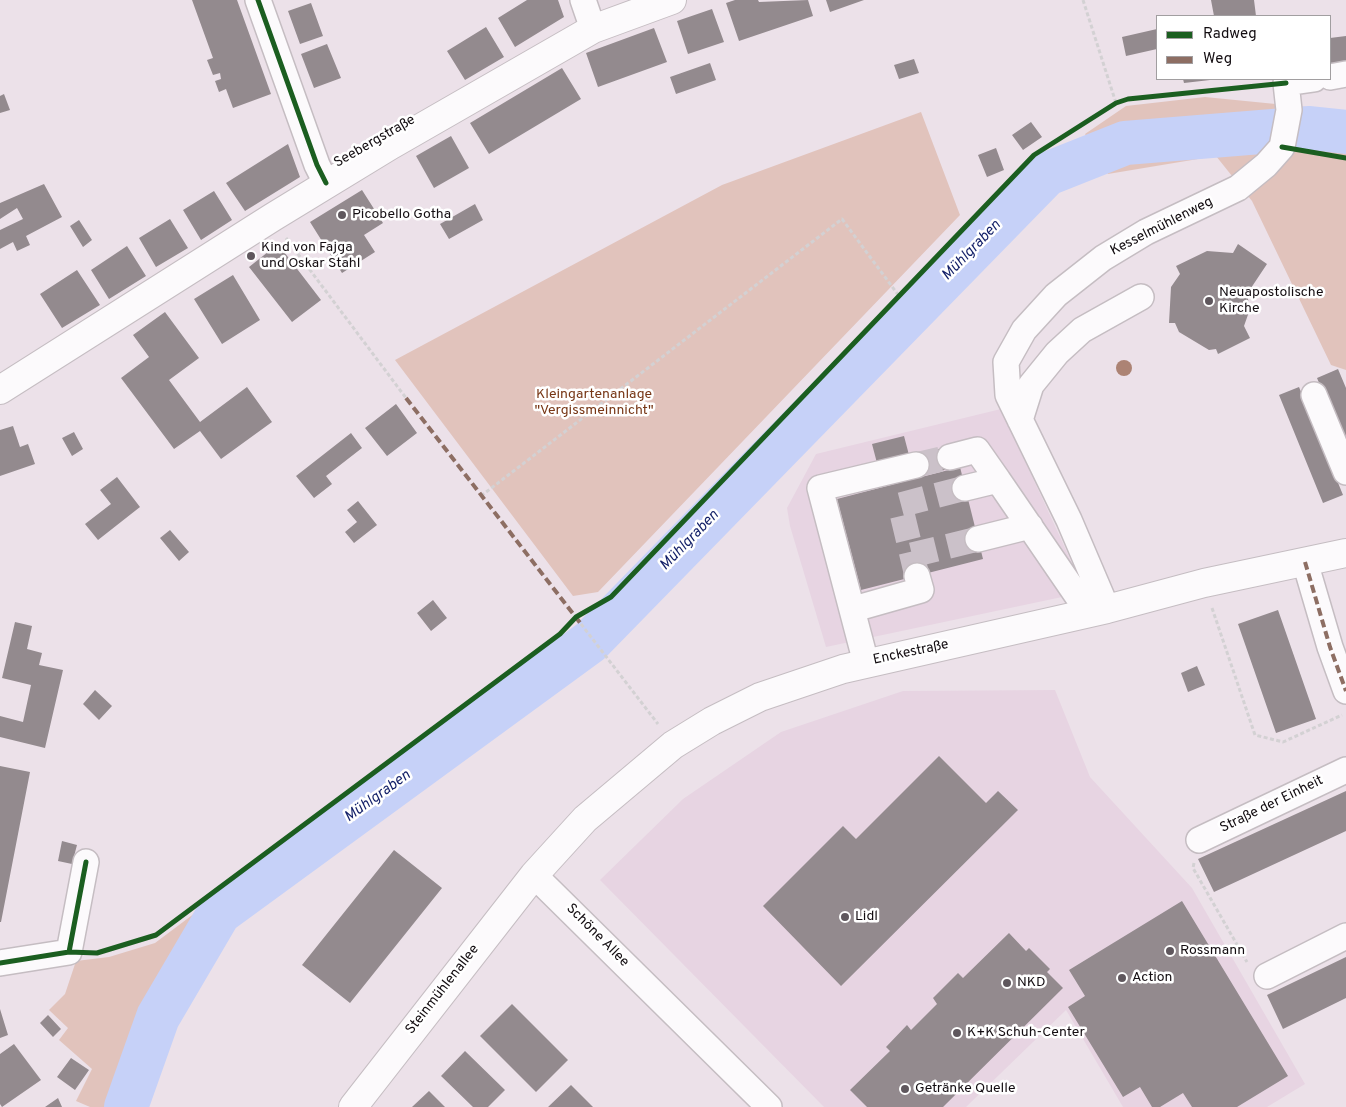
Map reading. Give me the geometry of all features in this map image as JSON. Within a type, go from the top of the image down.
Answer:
[{"type":"main road","name":"Seebergstraße","points":[[0,390],[326,183],[593,29],[672,0]]},
{"type":"main road","name":"Enckestraße","points":[[534,874],[584,819],[673,744],[760,697],[866,663],[1098,611],[1204,584],[1346,553]]},
{"type":"main road","name":"Steinmühlenallee","points":[[353,1107],[534,874]]},
{"type":"street","points":[[258,0],[317,164],[326,183]]},
{"type":"street","points":[[583,0],[593,29]]},
{"type":"street","points":[[1331,76],[1346,74]]},
{"type":"street","name":"Kesselmühlenweg","points":[[1098,611],[1068,520],[1008,395],[1006,362],[1024,330],[1056,295],[1102,258],[1146,232],[1238,188],[1266,165],[1282,147],[1289,110],[1286,83],[1307,80]]},
{"type":"street","points":[[1020,420],[1031,385],[1057,353],[1082,330],[1141,297]]},
{"type":"street","points":[[1314,394],[1346,472]]},
{"type":"street","points":[[950,457],[977,450],[1056,565],[1098,611]]},
{"type":"street","points":[[866,663],[854,609],[820,488],[916,465]]},
{"type":"street","points":[[965,488],[998,480]]},
{"type":"street","points":[[978,539],[1030,526]]},
{"type":"street","points":[[1305,562],[1330,647],[1346,692]]},
{"type":"street","points":[[854,609],[921,590],[918,576]]},
{"type":"street","name":"Straße der Einheit","points":[[1199,840],[1346,770]]},
{"type":"street","points":[[0,963],[69,952],[86,862]]},
{"type":"street","name":"Schöne Allee","points":[[534,874],[769,1107]]},
{"type":"street","points":[[1267,976],[1346,936]]},
{"type":"path","points":[[1083,0],[1116,103]]},
{"type":"path","points":[[481,496],[842,219],[899,296]]},
{"type":"path","points":[[286,238],[406,398]]},
{"type":"path","points":[[1204,584],[1224,648],[1255,735],[1283,742],[1346,713]]},
{"type":"path","points":[[581,624],[661,728]]},
{"type":"path","points":[[1199,840],[1193,868],[1248,964],[1267,976]]},
{"type":"shaded area","points":[[1001,409],[1072,563],[1062,597],[826,647],[790,526],[787,508],[816,454]]},
{"type":"shaded area","points":[[1055,690],[1090,777],[1192,888],[1305,1084],[1267,1107],[1123,1107],[1066,1010],[966,1107],[824,1107],[600,880],[683,799],[781,732],[903,691]]},
{"type":"green space","points":[[1205,97],[1346,111],[1346,370],[1331,365],[1252,201],[1216,156],[1108,174],[1085,134],[1126,106]]},
{"type":"green space","name":"Kleingartenanlage \"Vergissmeinnicht\"","points":[[921,112],[960,215],[598,592],[573,596],[395,360],[722,185]]},
{"type":"green space","points":[[269,874],[218,909],[158,1017],[123,1107],[90,1107],[76,1101],[92,1069],[59,1040],[68,1028],[49,1010],[65,994],[76,961],[109,957],[155,943],[211,901]]},
{"type":"building","points":[[192,0],[237,0],[271,94],[233,108],[226,89],[219,92],[215,81],[221,79],[220,73],[213,75],[207,60],[213,58]]},
{"type":"building","points":[[527,0],[558,0],[564,17],[515,47],[498,18]]},
{"type":"building","points":[[735,0],[758,0],[759,2],[808,0],[813,16],[739,41],[726,3]]},
{"type":"building","points":[[826,0],[864,0],[830,12]]},
{"type":"building","points":[[1211,0],[1254,0],[1256,15],[1214,15]]},
{"type":"building","points":[[311,3],[323,36],[300,44],[288,11]]},
{"type":"building","points":[[712,9],[724,42],[688,54],[677,21]]},
{"type":"building","points":[[486,27],[504,57],[465,80],[447,51]]},
{"type":"building","points":[[654,28],[667,62],[598,87],[586,53]]},
{"type":"building","points":[[1156,29],[1156,49],[1126,56],[1122,37]]},
{"type":"building","points":[[1346,36],[1346,63],[1331,65],[1331,38]]},
{"type":"building","points":[[327,44],[341,78],[314,88],[301,54]]},
{"type":"building","points":[[914,59],[919,73],[899,79],[894,65]]},
{"type":"building","points":[[710,63],[716,80],[676,94],[670,77]]},
{"type":"building","points":[[562,68],[581,99],[489,154],[470,123]]},
{"type":"building","points":[[1183,80],[1210,80],[1184,83]]},
{"type":"building","points":[[4,94],[10,110],[0,113],[0,96]]},
{"type":"building","points":[[1031,122],[1042,137],[1023,150],[1012,135]]},
{"type":"building","points":[[451,136],[469,168],[434,188],[416,156]]},
{"type":"building","points":[[288,144],[300,177],[245,211],[226,183]]},
{"type":"building","points":[[996,148],[1004,170],[987,177],[978,155]]},
{"type":"building","points":[[44,184],[62,217],[26,236],[30,245],[17,251],[13,242],[0,249],[0,230],[23,219],[17,208],[0,219],[0,203]]},
{"type":"building","points":[[362,190],[383,223],[364,235],[375,252],[342,273],[310,222]]},
{"type":"building","points":[[214,191],[232,220],[201,240],[183,210]]},
{"type":"building","points":[[475,204],[483,220],[449,239],[440,224]]},
{"type":"building","points":[[170,219],[188,248],[156,267],[139,238]]},
{"type":"building","points":[[79,220],[92,240],[83,247],[70,226]]},
{"type":"building","points":[[278,244],[321,300],[292,322],[249,267]]},
{"type":"building","name":"Neuapostolische Kirche","points":[[1238,244],[1267,264],[1247,294],[1250,309],[1244,326],[1250,338],[1218,354],[1216,349],[1209,350],[1179,332],[1175,323],[1169,323],[1171,287],[1180,274],[1176,266],[1207,251],[1233,253]]},
{"type":"building","points":[[127,246],[146,276],[109,299],[91,270]]},
{"type":"building","points":[[77,270],[100,305],[62,328],[40,294]]},
{"type":"building","points":[[233,275],[260,320],[222,344],[194,299]]},
{"type":"building","points":[[165,312],[199,358],[169,380],[200,422],[247,387],[272,422],[221,459],[200,431],[174,449],[121,378],[149,357],[133,335]]},
{"type":"building","points":[[1338,369],[1346,388],[1346,448],[1317,378]]},
{"type":"building","points":[[1299,387],[1343,495],[1323,503],[1279,395]]},
{"type":"building","points":[[396,404],[417,433],[387,456],[365,428]]},
{"type":"building","points":[[13,426],[20,447],[28,444],[35,464],[0,476],[0,430]]},
{"type":"building","points":[[74,432],[83,449],[72,456],[62,438]]},
{"type":"building","points":[[351,433],[362,448],[326,476],[332,484],[314,498],[296,476]]},
{"type":"building","points":[[904,436],[909,455],[877,463],[872,444]]},
{"type":"building","points":[[947,447],[953,468],[919,476],[914,455]]},
{"type":"building","points":[[960,467],[983,559],[861,590],[837,499]]},
{"type":"building","points":[[117,477],[140,507],[98,540],[85,524],[111,504],[100,490]]},
{"type":"building","points":[[358,501],[377,525],[354,543],[345,532],[357,522],[347,510]]},
{"type":"building","points":[[170,530],[189,552],[179,561],[160,538]]},
{"type":"building","points":[[433,600],[447,618],[431,631],[417,613]]},
{"type":"building","points":[[1278,610],[1316,719],[1276,733],[1238,624]]},
{"type":"building","points":[[15,622],[32,626],[27,649],[42,653],[39,665],[63,670],[45,748],[0,737],[0,716],[23,722],[31,685],[2,678]]},
{"type":"building","points":[[1197,666],[1205,685],[1188,692],[1181,673]]},
{"type":"building","points":[[95,690],[112,706],[99,720],[83,704]]},
{"type":"building","points":[[939,756],[986,803],[998,791],[1018,810],[841,986],[763,906],[843,826],[856,839]]},
{"type":"building","points":[[0,766],[30,772],[1,922],[0,922]]},
{"type":"building","points":[[1346,791],[1346,831],[1214,892],[1198,859]]},
{"type":"building","points":[[62,841],[77,845],[72,864],[58,861]]},
{"type":"building","points":[[394,850],[442,888],[350,1003],[302,965]]},
{"type":"building","points":[[1182,901],[1288,1076],[1237,1107],[1192,1107],[1183,1093],[1160,1107],[1152,1107],[1140,1087],[1123,1097],[1068,1007],[1085,996],[1069,970]]},
{"type":"building","points":[[1009,933],[1026,951],[1029,948],[1050,969],[1047,972],[1063,988],[943,1107],[867,1107],[850,1090],[890,1051],[886,1047],[907,1025],[911,1030],[937,1004],[933,998],[958,973],[963,978]]},
{"type":"building","points":[[1346,957],[1346,998],[1283,1029],[1267,995]]},
{"type":"building","points":[[512,1004],[568,1060],[536,1092],[480,1036]]},
{"type":"building","points":[[0,1009],[8,1035],[0,1038]]},
{"type":"building","points":[[48,1015],[61,1029],[53,1037],[40,1023]]},
{"type":"building","points":[[14,1044],[41,1080],[2,1107],[0,1104],[0,1054]]},
{"type":"building","points":[[465,1051],[505,1090],[488,1107],[473,1107],[441,1076]]},
{"type":"building","points":[[71,1058],[89,1070],[75,1090],[57,1077]]},
{"type":"building","points":[[571,1085],[593,1107],[548,1107]]},
{"type":"building","points":[[429,1091],[445,1107],[412,1107]]},
{"type":"building","points":[[58,1098],[62,1107],[45,1107]]},
{"type":"waterway","name":"Mühlgraben","points":[[126,1107],[158,1017],[219,913],[590,642],[1047,174],[1125,143],[1310,128],[1346,132]]},
{"type":"tunnel","points":[[916,465],[950,457]]},
{"type":"tunnel","points":[[917,576],[900,505],[965,488]]},
{"type":"tunnel","points":[[912,555],[978,539]]},
{"type":"marked path","points":[[406,398],[581,624]]},
{"type":"marked path","points":[[1305,562],[1330,647],[1346,691]]},
{"type":"cycle path","points":[[258,0],[317,165],[326,183]]},
{"type":"cycle path","points":[[69,952],[97,953],[156,935],[560,634],[576,617],[611,597],[1034,155],[1116,103],[1128,99],[1286,83]]},
{"type":"cycle path","points":[[1282,147],[1346,158]]},
{"type":"cycle path","points":[[0,963],[69,952],[86,862]]},
{"type":"place","name":"Picobello Gotha","points":[[342,215]]},
{"type":"place","name":"Kind von Fajga und Oskar Stahl","points":[[251,256]]},
{"type":"place","name":"Neuapostolische Kirche","points":[[1209,301]]},
{"type":"place","name":"Lidl","points":[[845,917]]},
{"type":"place","name":"Rossmann","points":[[1170,951]]},
{"type":"place","name":"Action","points":[[1122,978]]},
{"type":"place","name":"NKD","points":[[1007,983]]},
{"type":"place","name":"K+K Schuh-Center","points":[[957,1033]]},
{"type":"place","name":"Getränke Quelle","points":[[905,1089]]}]
